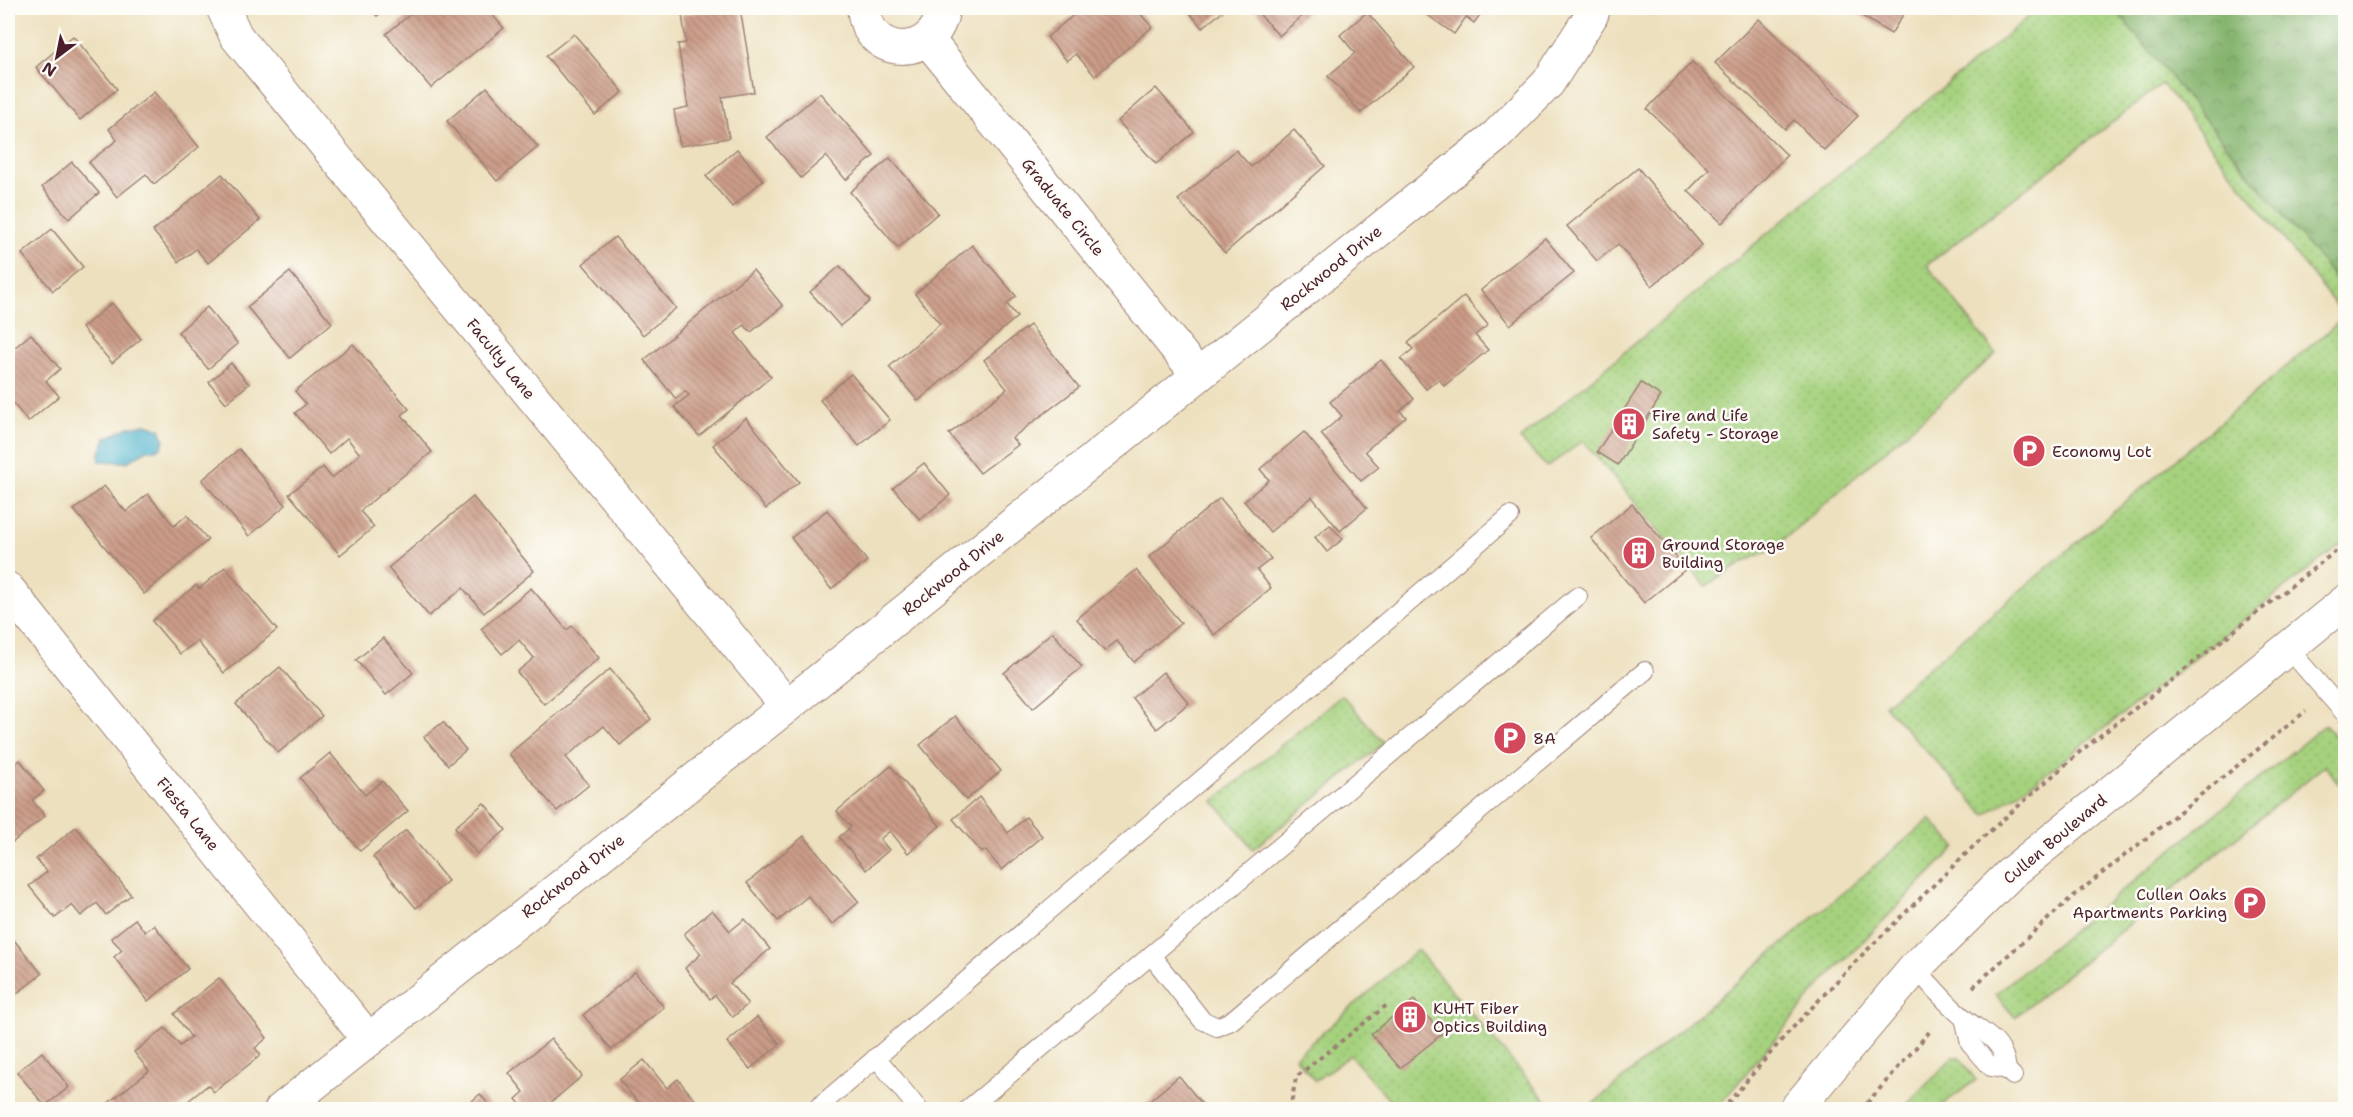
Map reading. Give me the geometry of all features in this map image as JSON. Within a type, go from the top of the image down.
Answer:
[{"type":"street","name":"Faculty Lane","points":[[223,8],[236,36],[787,706]]},
{"type":"street","points":[[864,8],[869,28],[878,39],[903,48],[916,46],[928,40],[942,18],[943,8]]},
{"type":"street","name":"Rockwood Drive","points":[[281,1110],[1496,136],[1548,83],[1594,8]]},
{"type":"street","name":"Graduate Circle","points":[[928,40],[1198,375]]},
{"type":"street","name":"Fiesta Lane","points":[[8,589],[368,1039]]},
{"type":"street","name":"Cullen Boulevard","points":[[1796,1110],[1915,968],[2010,874],[2346,601]]},
{"type":"lane","points":[[814,1110],[1510,516]]},
{"type":"lane","points":[[967,1110],[1578,596]]},
{"type":"lane","points":[[2287,647],[2346,715]]},
{"type":"lane","points":[[1151,955],[1202,1020],[1217,1027],[1231,1021],[1645,671]]},
{"type":"lane","points":[[1915,968],[1964,1018],[1970,1043],[1991,1067],[2011,1074]]},
{"type":"lane","points":[[876,1057],[919,1110]]},
{"type":"path","points":[[1722,1110],[1784,1037],[1857,960],[1981,839],[2082,750],[2346,543]]},
{"type":"path","points":[[1981,979],[2070,898],[2301,714]]},
{"type":"path","points":[[1290,1110],[1296,1077],[1387,1005]]},
{"type":"path","points":[[1861,1110],[1923,1038]]},
{"type":"green space","points":[[2039,8],[2345,8],[2345,317],[2162,84],[1927,265],[1996,354],[1775,547],[1742,563],[1706,586],[1583,441],[1547,467],[1520,439]]},
{"type":"green space","points":[[2114,8],[2345,8],[2345,291]]},
{"type":"green space","points":[[2345,317],[2345,541],[2039,779],[1985,815],[1884,705]]},
{"type":"green space","points":[[1342,695],[1384,743],[1253,849],[1214,801]]},
{"type":"green space","points":[[2325,725],[2345,749],[2344,789],[2324,766],[2015,1017],[1995,994]]},
{"type":"green space","points":[[1930,819],[1956,847],[1824,981],[1716,1109],[1587,1109]]},
{"type":"green space","points":[[1417,950],[1553,1109],[1397,1109],[1350,1055],[1315,1081],[1295,1057]]},
{"type":"green space","points":[[1953,1057],[1959,1058],[1976,1080],[1942,1105],[1945,1109],[1903,1109]]},
{"type":"water","points":[[146,424],[160,429],[164,439],[162,447],[147,450],[127,462],[100,461],[99,455],[106,438],[129,427]]},
{"type":"building","points":[[370,8],[388,8],[377,16]]},
{"type":"building","points":[[418,8],[486,8],[504,28],[431,88],[386,34]]},
{"type":"building","points":[[740,8],[754,92],[722,97],[729,138],[680,146],[674,110],[688,107],[678,44],[686,43],[682,14]]},
{"type":"building","points":[[1082,8],[1135,8],[1152,27],[1095,76],[1076,54],[1067,61],[1047,37]]},
{"type":"building","points":[[1186,8],[1227,8],[1202,28]]},
{"type":"building","points":[[1254,8],[1306,8],[1309,10],[1279,36]]},
{"type":"building","points":[[1418,8],[1476,8],[1482,12],[1474,23],[1466,17],[1454,34]]},
{"type":"building","points":[[1849,8],[1894,8],[1904,13],[1891,34]]},
{"type":"building","points":[[1367,12],[1414,67],[1361,113],[1328,76],[1355,53],[1340,35]]},
{"type":"building","points":[[1759,19],[1858,116],[1824,150],[1794,120],[1785,129],[1715,63]]},
{"type":"building","points":[[574,34],[623,92],[595,115],[546,56]]},
{"type":"building","points":[[73,36],[117,89],[80,120],[36,67]]},
{"type":"building","points":[[1692,62],[1787,155],[1722,223],[1688,191],[1709,169],[1647,109]]},
{"type":"building","points":[[487,87],[538,147],[497,181],[447,121]]},
{"type":"building","points":[[1156,88],[1194,132],[1156,164],[1118,121]]},
{"type":"building","points":[[154,92],[199,147],[154,184],[146,174],[117,197],[89,162],[117,140],[109,129]]},
{"type":"building","points":[[820,93],[874,156],[846,180],[826,156],[801,178],[767,137]]},
{"type":"building","points":[[1294,130],[1325,166],[1225,253],[1178,200],[1236,150],[1251,167]]},
{"type":"building","points":[[737,149],[763,180],[732,207],[706,176]]},
{"type":"building","points":[[890,158],[938,213],[898,248],[850,192]]},
{"type":"building","points":[[72,162],[99,193],[69,219],[42,187]]},
{"type":"building","points":[[1638,168],[1702,245],[1652,286],[1618,244],[1597,261],[1567,226]]},
{"type":"building","points":[[222,174],[260,220],[208,263],[196,249],[179,262],[153,231]]},
{"type":"building","points":[[52,229],[83,267],[53,291],[22,254]]},
{"type":"building","points":[[615,237],[676,308],[643,335],[583,264]]},
{"type":"building","points":[[1545,238],[1574,273],[1510,325],[1481,290]]},
{"type":"building","points":[[972,245],[1016,296],[1007,304],[1017,317],[918,401],[889,367],[940,324],[915,294]]},
{"type":"building","points":[[840,266],[870,301],[840,326],[810,292]]},
{"type":"building","points":[[753,270],[783,306],[751,332],[744,325],[735,333],[771,377],[699,436],[674,407],[689,395],[685,391],[676,399],[644,360]]},
{"type":"building","points":[[290,272],[332,323],[290,358],[247,307]]},
{"type":"building","points":[[1464,296],[1488,325],[1475,335],[1488,350],[1444,386],[1439,379],[1426,389],[1401,359],[1413,349],[1408,343]]},
{"type":"building","points":[[112,303],[141,339],[112,363],[82,328]]},
{"type":"building","points":[[207,307],[238,344],[208,369],[178,332]]},
{"type":"building","points":[[1030,325],[1079,387],[1012,438],[1018,445],[980,473],[949,434],[1007,389],[984,360]]},
{"type":"building","points":[[31,334],[60,369],[46,381],[59,396],[28,422],[8,397],[8,353]]},
{"type":"building","points":[[353,344],[409,409],[402,415],[432,452],[360,511],[374,527],[340,555],[289,494],[323,467],[332,478],[360,454],[347,438],[329,454],[295,413],[306,404],[295,391]]},
{"type":"building","points":[[1381,360],[1414,399],[1400,411],[1406,417],[1365,451],[1379,467],[1361,481],[1321,434],[1342,416],[1330,402]]},
{"type":"building","points":[[231,363],[249,384],[226,403],[209,382]]},
{"type":"building","points":[[851,374],[890,420],[859,446],[820,400]]},
{"type":"building","name":"Fire and Life Safety - Storage","points":[[1641,383],[1661,396],[1618,465],[1597,452]]},
{"type":"building","points":[[746,418],[799,482],[766,509],[713,445]]},
{"type":"building","points":[[1304,432],[1367,508],[1340,531],[1312,497],[1270,532],[1244,501],[1269,480],[1260,469]]},
{"type":"building","points":[[239,449],[286,505],[249,536],[202,480]]},
{"type":"building","points":[[924,463],[950,495],[920,520],[893,488]]},
{"type":"building","points":[[104,486],[126,512],[148,494],[174,526],[187,515],[208,540],[144,594],[74,510]]},
{"type":"building","points":[[473,497],[534,571],[484,613],[463,588],[429,616],[388,568]]},
{"type":"building","points":[[1220,498],[1271,559],[1257,570],[1271,588],[1214,635],[1149,557]]},
{"type":"building","name":"Ground Storage Building","points":[[1632,504],[1686,569],[1644,603],[1591,538]]},
{"type":"building","points":[[827,510],[867,561],[831,589],[791,538]]},
{"type":"building","points":[[1330,525],[1343,539],[1327,552],[1315,537]]},
{"type":"building","points":[[225,567],[277,630],[224,673],[197,641],[180,654],[152,621],[196,585],[199,589]]},
{"type":"building","points":[[1136,570],[1181,623],[1134,662],[1117,641],[1104,651],[1077,619]]},
{"type":"building","points":[[531,588],[567,630],[572,626],[599,658],[544,704],[517,672],[534,658],[519,640],[502,654],[481,629]]},
{"type":"building","points":[[1052,632],[1082,667],[1033,708],[1004,673]]},
{"type":"building","points":[[383,638],[413,673],[386,695],[356,660]]},
{"type":"building","points":[[280,667],[322,716],[278,753],[236,704]]},
{"type":"building","points":[[610,669],[651,719],[620,745],[604,726],[566,757],[589,785],[557,811],[509,754]]},
{"type":"building","points":[[1163,672],[1189,703],[1157,729],[1132,698]]},
{"type":"building","points":[[955,716],[1001,771],[966,800],[920,745]]},
{"type":"building","points":[[443,722],[466,750],[448,765],[424,737]]},
{"type":"building","points":[[330,753],[365,795],[382,781],[408,811],[360,851],[300,778]]},
{"type":"building","points":[[20,760],[44,791],[32,800],[45,816],[8,846],[8,770]]},
{"type":"building","points":[[891,766],[940,826],[908,853],[890,831],[880,839],[889,850],[866,870],[839,837],[851,827],[837,811]]},
{"type":"building","points":[[979,797],[1008,833],[1026,817],[1042,836],[1002,870],[985,850],[982,853],[953,819]]},
{"type":"building","points":[[484,803],[506,830],[477,854],[455,827]]},
{"type":"building","points":[[76,827],[131,895],[106,915],[97,903],[81,916],[72,905],[55,918],[29,886],[47,872],[36,859]]},
{"type":"building","points":[[406,830],[448,881],[416,908],[373,857]]},
{"type":"building","points":[[804,836],[859,902],[832,925],[808,896],[778,921],[747,883]]},
{"type":"building","points":[[712,910],[730,931],[745,919],[770,949],[730,983],[748,1004],[733,1017],[715,995],[710,999],[685,968],[701,954],[684,934]]},
{"type":"building","points":[[135,919],[145,932],[154,925],[188,969],[148,1001],[114,957],[122,950],[111,938]]},
{"type":"building","points":[[14,940],[42,974],[16,994],[8,983],[8,945]]},
{"type":"building","points":[[635,972],[664,1007],[612,1050],[583,1015]]},
{"type":"building","points":[[219,978],[267,1038],[255,1048],[261,1055],[214,1092],[208,1085],[177,1110],[114,1110],[108,1103],[149,1071],[134,1052],[165,1028],[180,1046],[191,1037],[174,1014]]},
{"type":"building","name":"KUHT Fiber Optics Building","points":[[1414,1000],[1442,1034],[1400,1068],[1371,1034]]},
{"type":"building","points":[[757,1017],[780,1044],[750,1069],[727,1042]]},
{"type":"building","points":[[551,1039],[582,1076],[542,1110],[525,1110],[516,1099],[524,1092],[509,1073]]},
{"type":"building","points":[[42,1052],[69,1087],[45,1106],[17,1072]]},
{"type":"building","points":[[644,1060],[667,1088],[678,1079],[703,1110],[647,1110],[645,1106],[643,1108],[619,1080]]},
{"type":"building","points":[[1179,1076],[1207,1110],[1139,1110]]},
{"type":"building","points":[[480,1094],[493,1110],[462,1110]]},
{"type":"place","name":"Fire and Life Safety - Storage","points":[[1629,424]]},
{"type":"place","name":"Economy Lot","points":[[2029,451]]},
{"type":"place","name":"Ground Storage Building","points":[[1639,553]]},
{"type":"place","name":"8A","points":[[1510,738]]},
{"type":"place","name":"Cullen Oaks Apartments Parking","points":[[2250,903]]},
{"type":"place","name":"KUHT Fiber Optics Building","points":[[1410,1017]]}]
